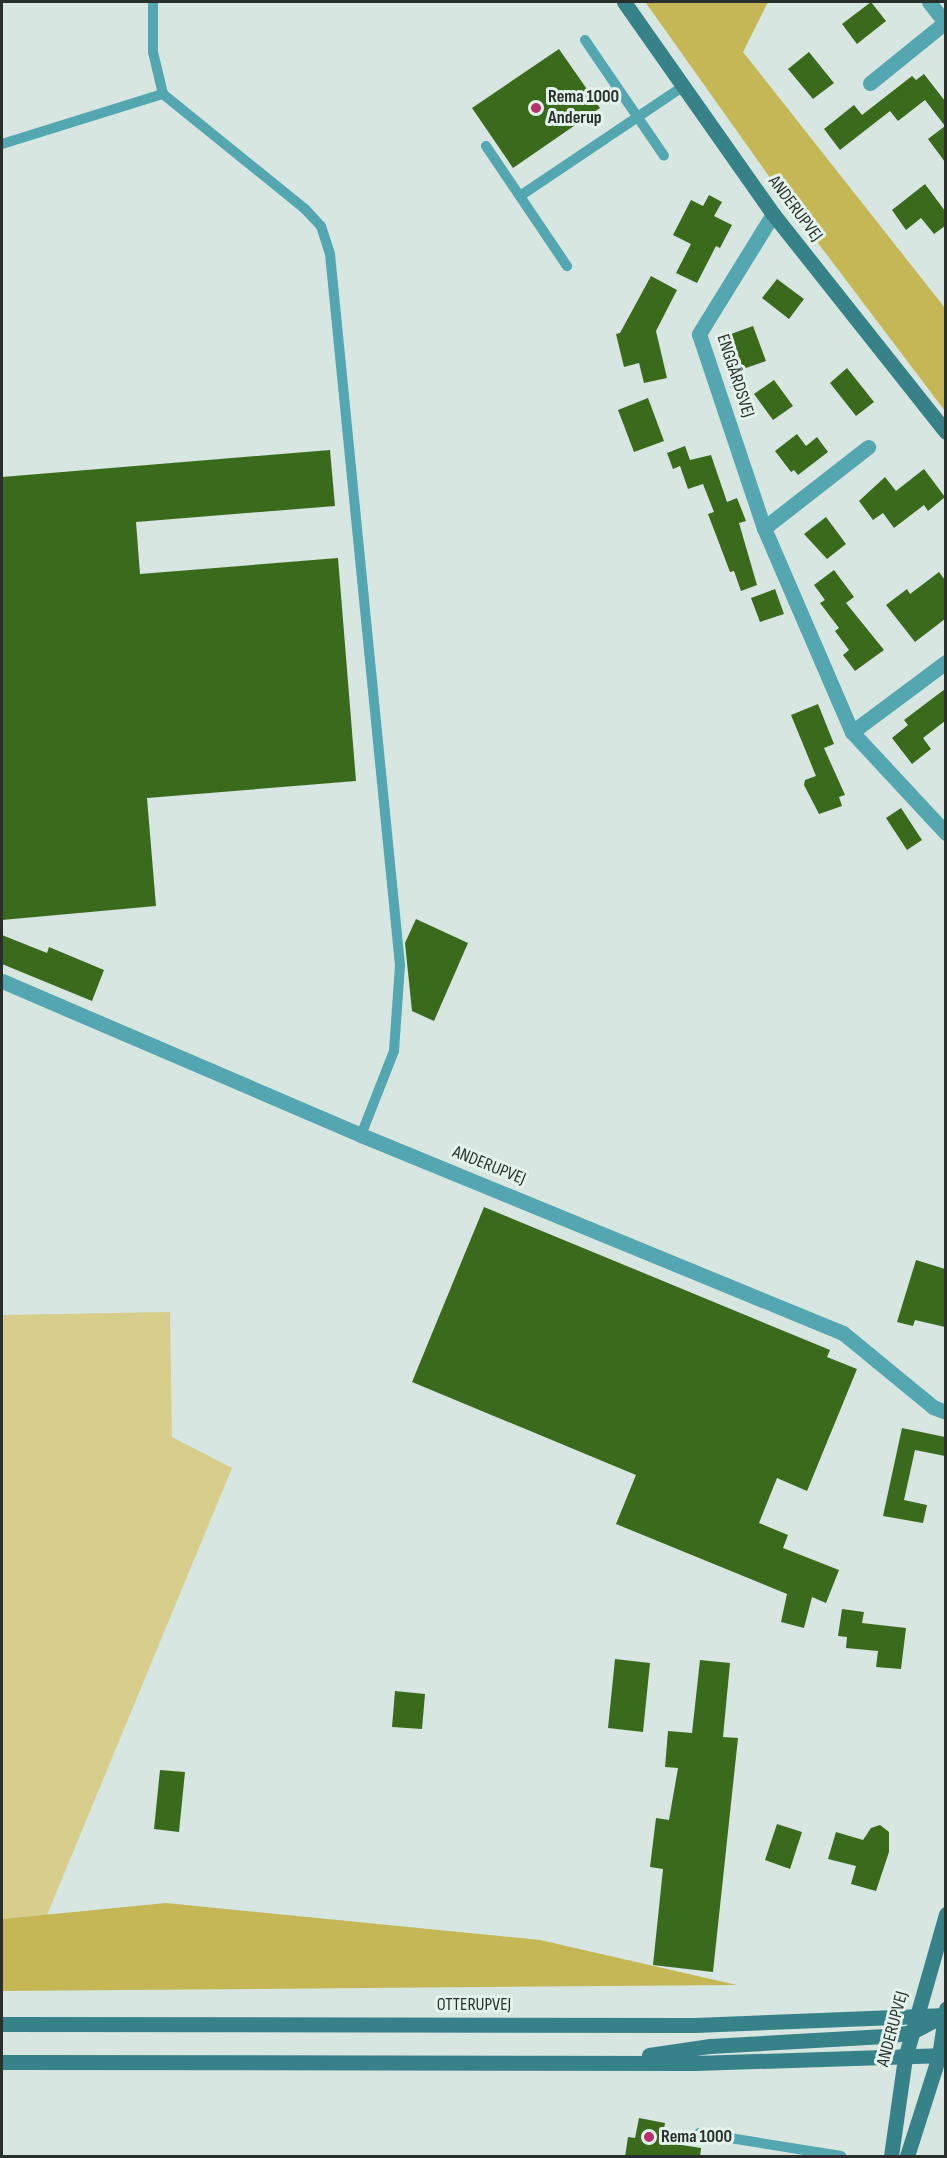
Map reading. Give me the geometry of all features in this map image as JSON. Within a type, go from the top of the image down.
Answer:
[{"type":"main road","name":"ANDERUPVEJ","points":[[624,2],[773,214],[945,432]]},
{"type":"main road","name":"ANDERUPVEJ","points":[[891,2157],[905,2058],[945,1914]]},
{"type":"main road","name":"OTTERUPVEJ","points":[[2,2024],[695,2025],[916,2017],[945,2013]]},
{"type":"main road","points":[[604,2062],[710,2046],[912,2032],[945,2013]]},
{"type":"main road","points":[[907,2157],[942,2055],[945,2013]]},
{"type":"main road","points":[[905,2058],[943,2035]]},
{"type":"main road","points":[[2,2062],[604,2062],[905,2058],[942,2055]]},
{"type":"street","points":[[870,83],[945,23],[929,2]]},
{"type":"street","name":"ENGGÅRDSVEJ","points":[[773,214],[699,334],[765,528],[852,732],[945,833]]},
{"type":"street","points":[[765,528],[868,447]]},
{"type":"street","points":[[852,732],[945,662]]},
{"type":"street","name":"ANDERUPVEJ","points":[[2,981],[361,1135],[843,1333],[933,1407],[945,1412]]},
{"type":"lane","points":[[153,2],[153,52],[163,94],[305,208],[321,226],[330,255],[400,965],[394,1051],[361,1135]]},
{"type":"lane","points":[[585,40],[664,156]]},
{"type":"lane","points":[[520,196],[682,87]]},
{"type":"lane","points":[[2,144],[163,94]]},
{"type":"lane","points":[[486,146],[567,266]]},
{"type":"lane","points":[[699,2133],[796,2153],[841,2157]]},
{"type":"lane","points":[[759,2157],[761,2144]]},
{"type":"shaded area","points":[[768,2],[743,52],[945,308],[945,411],[790,206],[646,3]]},
{"type":"shaded area","points":[[170,1312],[172,1437],[232,1468],[47,1915],[2,1919],[2,1315]]},
{"type":"shaded area","points":[[166,1903],[540,1940],[737,1985],[2,1991],[2,1919]]},
{"type":"building","points":[[871,2],[886,21],[857,44],[842,24]]},
{"type":"building","name":"Rema 1000 Anderup","points":[[559,49],[600,108],[513,168],[472,108]]},
{"type":"building","points":[[809,52],[834,83],[813,99],[788,69]]},
{"type":"building","points":[[924,74],[945,101],[945,126],[925,100],[898,121],[890,111],[840,150],[824,129],[854,105],[862,115],[912,76],[916,80]]},
{"type":"building","points":[[945,126],[945,162],[928,139]]},
{"type":"building","points":[[925,184],[945,211],[945,226],[934,234],[921,218],[906,230],[892,210]]},
{"type":"building","points":[[709,195],[722,202],[714,216],[732,225],[720,248],[716,246],[697,283],[676,273],[691,244],[673,235],[691,200],[703,206]]},
{"type":"building","points":[[651,276],[677,290],[656,331],[667,378],[644,383],[639,363],[624,367],[616,334],[620,333]]},
{"type":"building","points":[[777,279],[804,299],[789,319],[762,298]]},
{"type":"building","points":[[753,326],[766,361],[743,369],[731,334]]},
{"type":"building","points":[[847,368],[874,402],[856,416],[830,383]]},
{"type":"building","points":[[774,380],[793,406],[773,420],[754,394]]},
{"type":"building","points":[[648,398],[664,441],[634,452],[618,410]]},
{"type":"building","points":[[797,434],[806,446],[817,437],[828,452],[798,475],[794,470],[791,472],[775,451]]},
{"type":"building","points":[[685,446],[690,460],[711,455],[727,502],[737,498],[746,521],[739,523],[757,585],[741,591],[734,571],[730,572],[708,514],[714,512],[703,484],[688,489],[680,466],[673,469],[667,453]]},
{"type":"building","points":[[330,450],[335,506],[136,522],[140,574],[338,558],[356,781],[147,798],[156,906],[2,920],[2,477]]},
{"type":"building","points":[[924,469],[945,497],[928,511],[924,505],[894,528],[883,513],[873,520],[859,501],[885,477],[896,491]]},
{"type":"building","points":[[826,517],[846,544],[827,559],[804,534]]},
{"type":"building","points":[[834,570],[854,597],[846,603],[884,650],[855,671],[843,655],[849,650],[835,631],[839,628],[820,603],[825,600],[814,585]]},
{"type":"building","points":[[939,572],[945,580],[945,619],[915,642],[886,605],[907,589],[910,594]]},
{"type":"building","points":[[775,589],[784,614],[760,622],[751,598]]},
{"type":"building","points":[[945,689],[945,721],[923,738],[931,749],[912,764],[892,738],[908,725],[904,720]]},
{"type":"building","points":[[818,704],[834,744],[824,748],[845,795],[839,797],[842,806],[819,814],[804,785],[805,780],[816,776],[791,715]]},
{"type":"building","points":[[901,808],[922,840],[907,850],[886,818]]},
{"type":"building","points":[[416,919],[468,943],[434,1021],[412,1011],[405,943]]},
{"type":"building","points":[[2,935],[47,953],[49,947],[104,970],[92,1001],[2,964]]},
{"type":"building","points":[[484,1207],[830,1350],[827,1357],[857,1369],[807,1491],[777,1478],[759,1523],[788,1535],[783,1548],[839,1570],[826,1603],[812,1597],[804,1628],[781,1622],[787,1594],[616,1524],[636,1475],[412,1382]]},
{"type":"building","points":[[916,1260],[945,1269],[945,1327],[915,1320],[913,1326],[897,1322]]},
{"type":"building","points":[[902,1428],[945,1437],[945,1456],[915,1450],[904,1500],[927,1505],[923,1523],[883,1516]]},
{"type":"building","points":[[842,1609],[864,1612],[862,1623],[906,1628],[901,1669],[876,1667],[878,1651],[846,1648],[847,1637],[838,1636]]},
{"type":"building","points":[[615,1659],[650,1663],[643,1732],[608,1728]]},
{"type":"building","points":[[700,1660],[730,1663],[723,1737],[738,1738],[713,1972],[653,1965],[663,1869],[650,1867],[656,1818],[669,1820],[678,1768],[665,1767],[668,1731],[692,1733]]},
{"type":"building","points":[[395,1691],[425,1694],[422,1729],[392,1727]]},
{"type":"building","points":[[160,1770],[185,1772],[179,1832],[154,1829]]},
{"type":"building","points":[[777,1824],[802,1832],[790,1869],[765,1860]]},
{"type":"building","points":[[880,1825],[889,1832],[889,1852],[876,1891],[851,1884],[856,1866],[828,1859],[836,1832],[863,1840],[871,1828]]},
{"type":"building","name":"Rema 1000","points":[[639,2118],[665,2123],[662,2142],[701,2148],[700,2157],[625,2157],[628,2137],[635,2138]]},
{"type":"place","name":"Rema 1000 Anderup","points":[[536,108]]},
{"type":"place","name":"Rema 1000","points":[[649,2137]]}]
